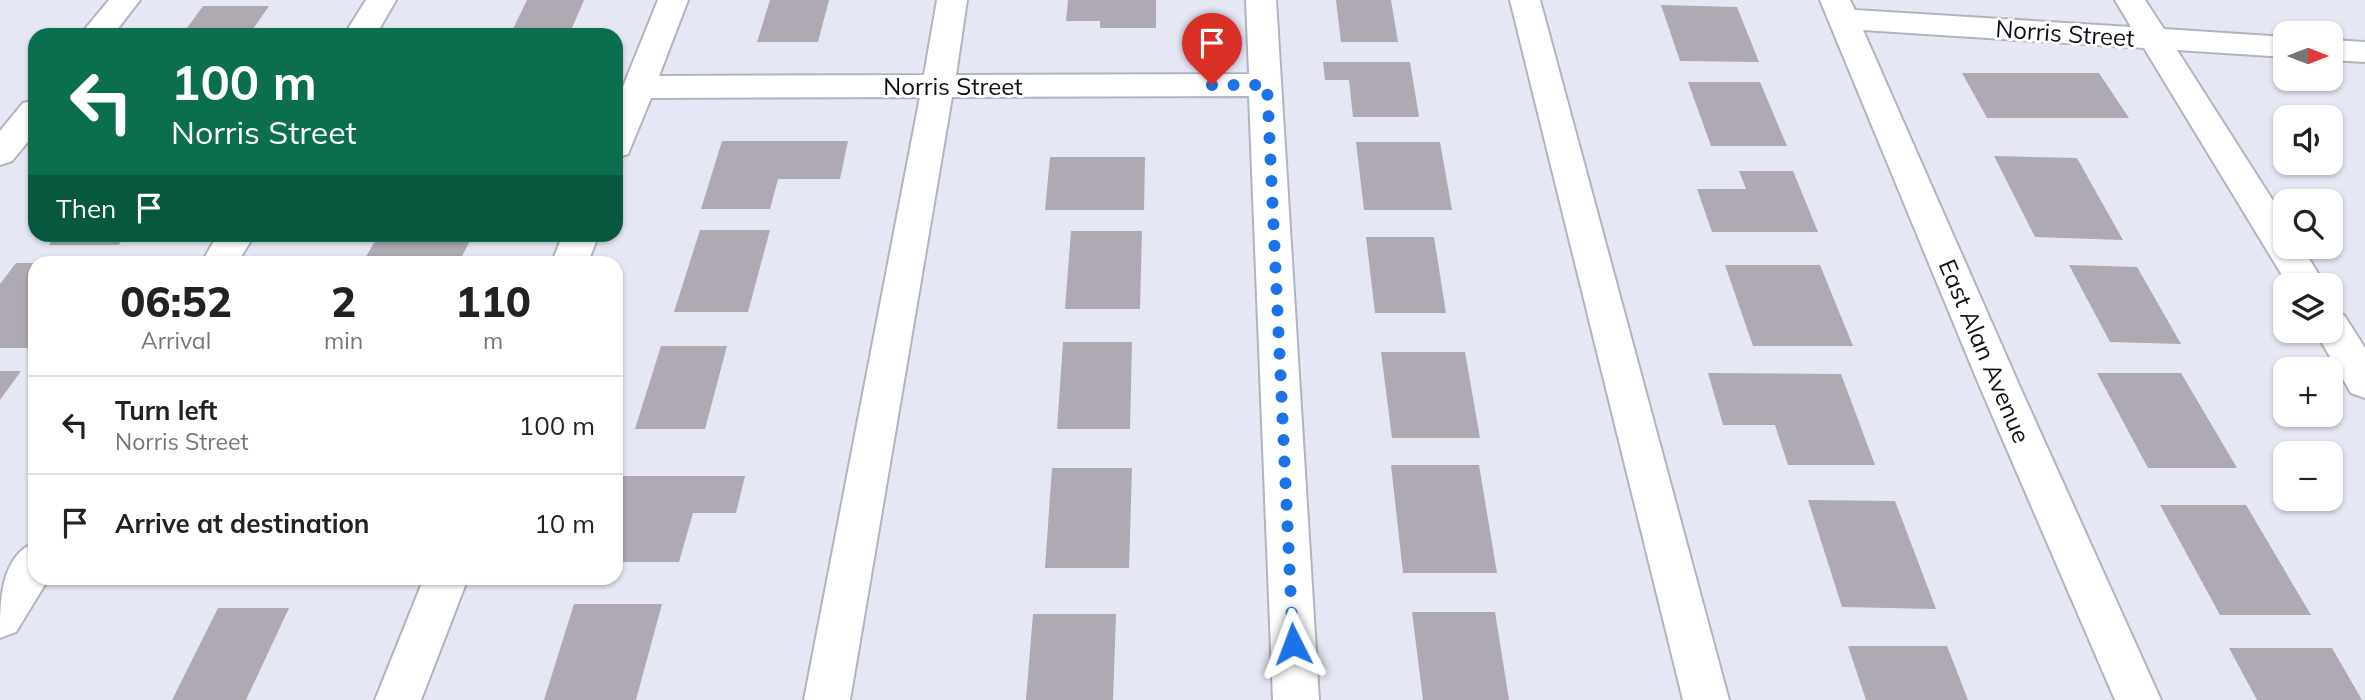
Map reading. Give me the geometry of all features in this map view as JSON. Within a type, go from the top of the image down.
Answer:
[{"type":"street","points":[[102,28],[125,0]]},
{"type":"street","points":[[364,28],[381,0]]},
{"type":"street","points":[[623,128],[673,0]]},
{"type":"street","points":[[827,700],[951,0]]},
{"type":"street","points":[[1261,0],[1296,700]]},
{"type":"street","points":[[1525,0],[1706,700]]},
{"type":"street","points":[[2130,0],[2299,273]]},
{"type":"street","name":"Norris Street","points":[[1840,9],[2152,38],[2273,46]]},
{"type":"street","name":"East Alan Avenue","points":[[1840,9],[2000,387],[2138,700]]},
{"type":"street","points":[[2343,51],[2365,52]]},
{"type":"street","name":"Norris Street","points":[[639,87],[1267,85]]},
{"type":"street","points":[[0,153],[28,119]]},
{"type":"street","points":[[2342,343],[2365,382]]},
{"type":"street","points":[[0,618],[28,572]]},
{"type":"street","points":[[398,700],[443,585]]},
{"type":"building","points":[[527,0],[584,0],[572,28],[513,28]]},
{"type":"building","points":[[770,0],[829,0],[818,42],[757,42]]},
{"type":"building","points":[[1068,0],[1156,0],[1156,28],[1100,28],[1100,21],[1066,21]]},
{"type":"building","points":[[1336,0],[1391,0],[1398,42],[1341,42]]},
{"type":"building","points":[[1661,5],[1737,7],[1759,62],[1680,61]]},
{"type":"building","points":[[203,6],[269,6],[254,28],[187,28]]},
{"type":"building","points":[[1323,62],[1410,62],[1419,117],[1353,117],[1349,80],[1325,80]]},
{"type":"building","points":[[1962,73],[2099,73],[2129,118],[1987,118]]},
{"type":"building","points":[[1688,82],[1760,82],[1787,146],[1711,146]]},
{"type":"building","points":[[722,141],[848,141],[840,179],[778,179],[770,209],[701,209]]},
{"type":"building","points":[[1356,142],[1440,142],[1452,210],[1364,210]]},
{"type":"building","points":[[1994,156],[2077,158],[2123,240],[2035,237]]},
{"type":"building","points":[[1050,157],[1145,157],[1144,210],[1045,210]]},
{"type":"building","points":[[1739,171],[1793,171],[1818,232],[1712,232],[1697,189],[1746,189]]},
{"type":"building","points":[[700,230],[770,230],[748,312],[674,312]]},
{"type":"building","points":[[1071,231],[1142,231],[1140,309],[1065,309]]},
{"type":"building","points":[[1366,237],[1434,237],[1446,313],[1375,313]]},
{"type":"building","points":[[51,242],[121,242],[119,245],[49,245]]},
{"type":"building","points":[[374,242],[469,242],[462,256],[366,256]]},
{"type":"building","points":[[16,263],[28,263],[28,348],[0,348],[0,284]]},
{"type":"building","points":[[1725,265],[1820,265],[1853,346],[1753,346]]},
{"type":"building","points":[[2069,265],[2137,267],[2181,344],[2110,342]]},
{"type":"building","points":[[1063,342],[1132,342],[1130,429],[1057,429]]},
{"type":"building","points":[[661,346],[727,346],[705,429],[635,429]]},
{"type":"building","points":[[1381,352],[1465,352],[1480,438],[1392,438]]},
{"type":"building","points":[[0,371],[21,371],[0,400]]},
{"type":"building","points":[[1708,373],[1841,374],[1875,465],[1788,465],[1775,425],[1723,425]]},
{"type":"building","points":[[2097,373],[2181,373],[2237,468],[2148,468]]},
{"type":"building","points":[[1391,465],[1479,465],[1497,573],[1403,573]]},
{"type":"building","points":[[1052,468],[1132,468],[1129,568],[1045,568]]},
{"type":"building","points":[[623,476],[745,476],[736,513],[693,513],[679,562],[623,562]]},
{"type":"building","points":[[1808,500],[1895,501],[1936,609],[1842,607]]},
{"type":"building","points":[[2160,505],[2246,505],[2311,615],[2220,615]]},
{"type":"building","points":[[574,604],[662,604],[636,700],[544,700]]},
{"type":"building","points":[[218,608],[289,608],[246,700],[172,700]]},
{"type":"building","points":[[1412,612],[1495,612],[1509,700],[1423,700]]},
{"type":"building","points":[[1033,614],[1116,614],[1113,700],[1026,700]]},
{"type":"building","points":[[1848,646],[1947,646],[1968,700],[1866,700]]},
{"type":"building","points":[[2229,648],[2332,648],[2362,700],[2257,700]]},
{"type":"route","points":[[1212,85],[1267,85],[1293,644]]}]
